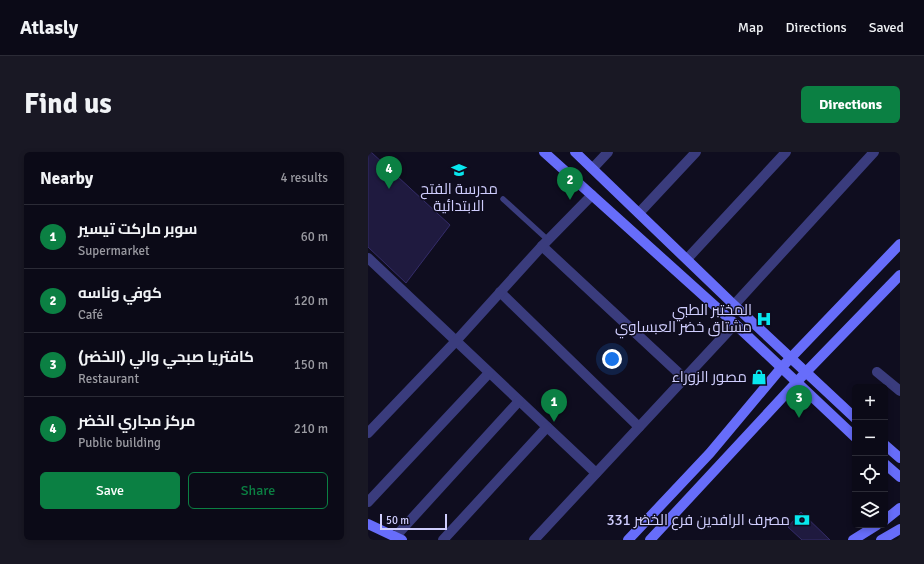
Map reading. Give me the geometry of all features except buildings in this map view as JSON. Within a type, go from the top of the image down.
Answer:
[{"type":"main road","points":[[544,152],[782,367],[852,434]]},
{"type":"main road","points":[[575,152],[687,258],[734,305],[852,415]]},
{"type":"main road","points":[[628,540],[710,453],[790,358],[900,244]]},
{"type":"main road","points":[[650,540],[806,372],[900,275]]},
{"type":"main road","points":[[888,448],[900,458]]},
{"type":"main road","points":[[888,467],[900,478]]},
{"type":"main road","points":[[888,518],[900,508]]},
{"type":"main road","points":[[368,524],[398,538]]},
{"type":"main road","points":[[853,540],[872,528]]},
{"type":"main road","points":[[881,540],[900,529]]},
{"type":"street","points":[[592,168],[608,152]]},
{"type":"street","points":[[639,213],[696,152]]},
{"type":"street","points":[[687,258],[786,152]]},
{"type":"street","points":[[734,305],[874,152]]},
{"type":"street","points":[[368,433],[456,341],[545,243],[592,195]]},
{"type":"street","points":[[545,243],[684,378]]},
{"type":"street","points":[[368,258],[596,473]]},
{"type":"street","points":[[500,292],[639,426]]},
{"type":"street","points":[[534,540],[735,324]]},
{"type":"street","points":[[368,502],[489,372]]},
{"type":"street","points":[[877,372],[900,391]]},
{"type":"street","points":[[398,538],[519,401]]},
{"type":"street","points":[[443,540],[547,427]]},
{"type":"lane","points":[[503,199],[545,243]]},
{"type":"place","name":"مدرسة الفتح الابتدائية","points":[[459,170]]},
{"type":"place","name":"مركز مجاري الخضر","points":[[389,189]]},
{"type":"place","name":"كوفي وناسه","points":[[570,200]]},
{"type":"place","name":"المختبر الطبي مشتاق خضر العبساوي","points":[[764,319]]},
{"type":"place","name":"مصور الزوراء","points":[[759,377]]},
{"type":"place","name":"كافتريا صبحي والي (الخضر)","points":[[799,418]]},
{"type":"place","name":"سوبر ماركت تيسير","points":[[554,422]]},
{"type":"place","name":"مصرف الرافدين فرع الخضر 331","points":[[802,520]]}]
